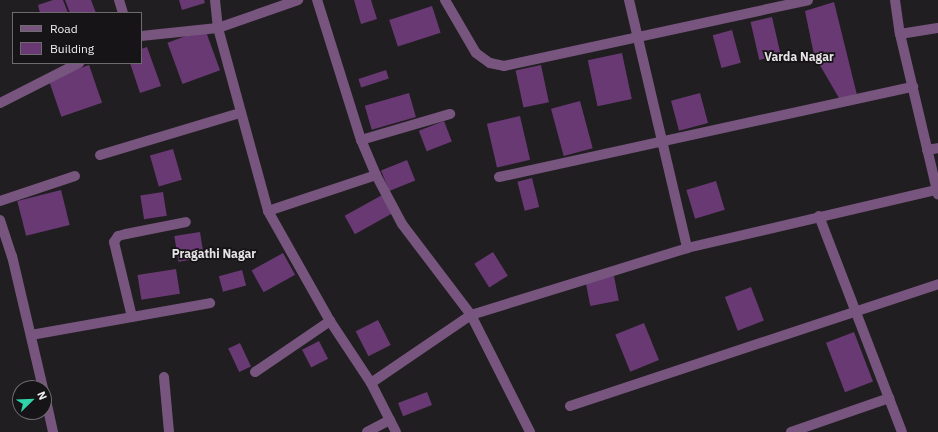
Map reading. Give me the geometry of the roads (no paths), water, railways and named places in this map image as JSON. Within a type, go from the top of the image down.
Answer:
[{"type":"street","points":[[119,0],[123,12]]},
{"type":"street","points":[[215,0],[218,28],[268,211],[330,321],[371,383],[396,432]]},
{"type":"street","points":[[142,36],[218,28],[298,0]]},
{"type":"street","points":[[317,0],[361,140],[376,175],[402,224],[471,315],[530,432]]},
{"type":"street","points":[[445,0],[476,53],[490,63],[504,66],[808,0]]},
{"type":"street","points":[[629,0],[687,248]]},
{"type":"street","points":[[371,383],[471,315],[687,248],[819,216],[937,193],[900,34],[895,0]]},
{"type":"street","points":[[900,34],[938,28]]},
{"type":"street","points":[[0,103],[76,64]]},
{"type":"street","points":[[499,177],[662,140],[913,87]]},
{"type":"street","points":[[100,154],[240,113]]},
{"type":"street","points":[[361,140],[450,114]]},
{"type":"street","points":[[927,150],[938,148]]},
{"type":"street","points":[[268,211],[376,175]]},
{"type":"street","points":[[0,201],[75,176]]},
{"type":"street","points":[[819,216],[902,432]]},
{"type":"street","points":[[0,220],[12,256],[41,380]]},
{"type":"street","points":[[132,317],[114,242],[118,236],[186,222]]},
{"type":"street","points":[[570,406],[938,284]]},
{"type":"street","points":[[31,335],[210,303]]},
{"type":"street","points":[[255,372],[330,321]]},
{"type":"street","points":[[164,377],[169,432]]},
{"type":"street","points":[[791,432],[889,398]]},
{"type":"street","points":[[51,420],[54,432]]},
{"type":"street","points":[[367,432],[390,420]]},
{"type":"district","name":"Varda Nagar","points":[[799,57]]},
{"type":"district","name":"Pragathi Nagar","points":[[214,254]]}]
